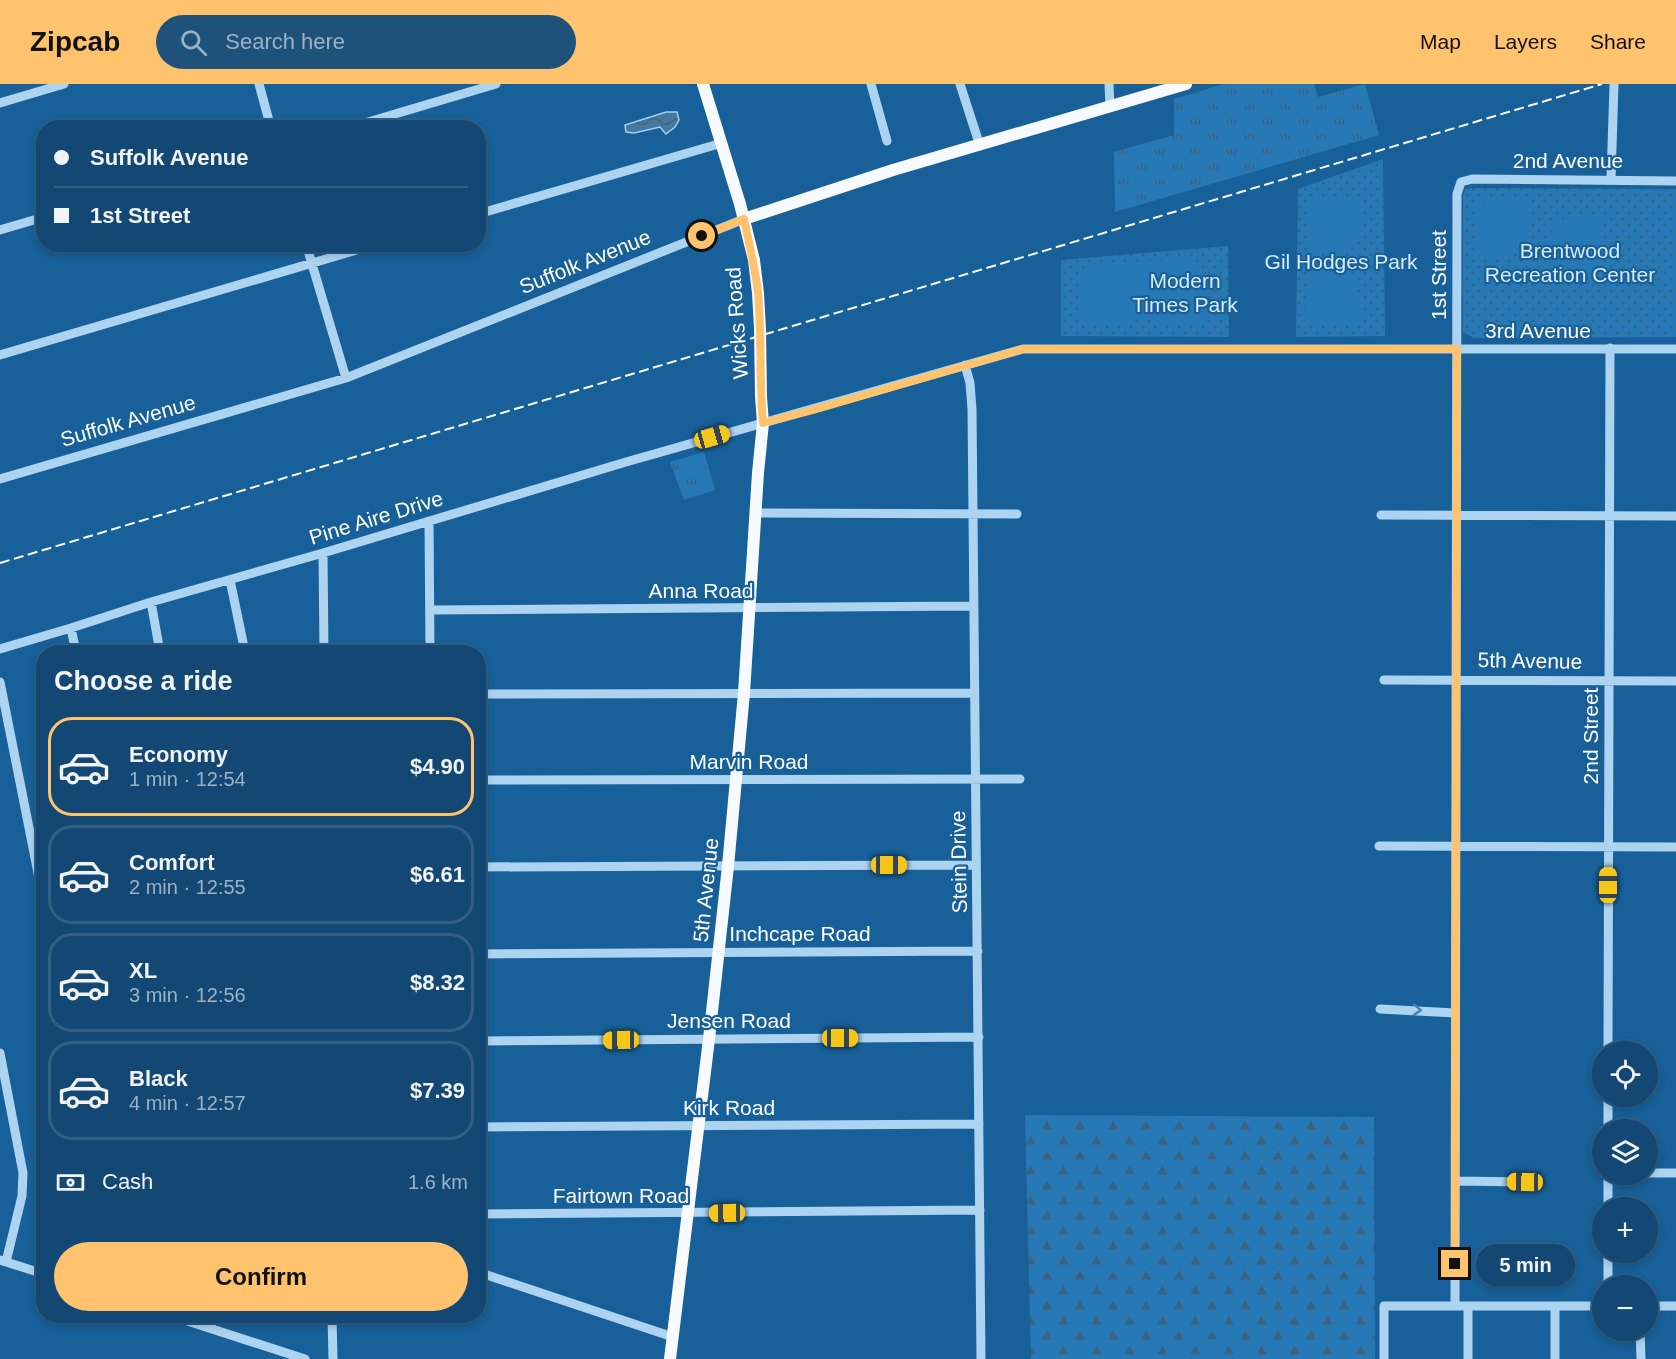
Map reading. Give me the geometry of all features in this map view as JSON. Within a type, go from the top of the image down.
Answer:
[{"type":"main road","name":"Wicks Road","points":[[703,84],[722,143],[754,260],[760,329],[763,423]]},
{"type":"main road","name":"Suffolk Avenue","points":[[744,219],[893,170],[1186,84]]},
{"type":"main road","name":"5th Avenue","points":[[670,1359],[728,866],[744,693],[763,423]]},
{"type":"street","points":[[0,103],[64,84]]},
{"type":"street","points":[[259,84],[270,120]]},
{"type":"street","points":[[375,120],[496,84]]},
{"type":"street","points":[[871,84],[887,141]]},
{"type":"street","points":[[960,84],[980,146]]},
{"type":"street","points":[[1109,84],[1110,107]]},
{"type":"street","points":[[1611,179],[1614,84]]},
{"type":"street","points":[[486,212],[722,143]]},
{"type":"street","name":"2nd Avenue","points":[[1461,182],[1472,179],[1676,181]]},
{"type":"street","name":"1st Street","points":[[1455,1305],[1457,194],[1461,182]]},
{"type":"street","points":[[0,230],[36,219]]},
{"type":"street","name":"Suffolk Avenue","points":[[0,479],[346,378],[744,219]]},
{"type":"street","points":[[308,252],[346,378]]},
{"type":"street","points":[[0,356],[351,252]]},
{"type":"street","name":"2nd Street","points":[[1608,1041],[1610,348]]},
{"type":"street","name":"3rd Avenue","points":[[763,423],[1023,349],[1676,349]]},
{"type":"street","name":"Stein Drive","points":[[965,365],[970,383],[972,409],[981,1359]]},
{"type":"street","name":"Pine Aire Drive","points":[[0,649],[151,602],[763,423]]},
{"type":"street","points":[[756,513],[1017,514]]},
{"type":"street","points":[[1381,515],[1676,516]]},
{"type":"street","points":[[429,521],[430,645]]},
{"type":"street","points":[[323,553],[324,645]]},
{"type":"street","points":[[230,580],[243,645]]},
{"type":"street","points":[[151,602],[159,645]]},
{"type":"street","name":"Anna Road","points":[[430,610],[973,606]]},
{"type":"street","points":[[71,628],[75,645]]},
{"type":"street","name":"5th Avenue","points":[[1384,680],[1676,681]]},
{"type":"street","points":[[0,682],[36,863]]},
{"type":"street","points":[[486,694],[974,693]]},
{"type":"street","name":"Marvin Road","points":[[486,780],[1020,779]]},
{"type":"street","points":[[1379,846],[1676,847]]},
{"type":"street","points":[[486,867],[976,865]]},
{"type":"street","name":"Inchcape Road","points":[[486,954],[978,951]]},
{"type":"street","points":[[1380,1009],[1455,1013]]},
{"type":"street","name":"Jensen Road","points":[[486,1041],[979,1037]]},
{"type":"street","points":[[0,1053],[23,1173],[22,1196],[3,1261],[36,1271]]},
{"type":"street","name":"Kirk Road","points":[[486,1127],[979,1124]]},
{"type":"street","points":[[1658,1173],[1676,1173]]},
{"type":"street","points":[[1456,1181],[1525,1182]]},
{"type":"street","name":"Fairtown Road","points":[[486,1214],[980,1210]]},
{"type":"street","points":[[486,1275],[674,1337]]},
{"type":"street","points":[[1384,1359],[1384,1306],[1592,1306]]},
{"type":"street","points":[[1468,1306],[1468,1359]]},
{"type":"street","points":[[1554,1359],[1555,1306]]},
{"type":"street","points":[[1658,1306],[1676,1306]]},
{"type":"street","points":[[193,1323],[290,1357],[305,1359]]},
{"type":"street","points":[[211,1323],[212,1329]]},
{"type":"street","points":[[332,1323],[333,1359]]},
{"type":"street","points":[[1640,1341],[1641,1359]]},
{"type":"green space","points":[[1223,84],[1314,84],[1318,97],[1365,84],[1379,135],[1115,212],[1114,152],[1174,135],[1174,99]]},
{"type":"green space","name":"Gil Hodges Park","points":[[1383,159],[1385,336],[1296,337],[1298,189]]},
{"type":"green space","name":"Brentwood Recreation Center","points":[[1470,188],[1676,189],[1676,337],[1474,338],[1463,332],[1463,195],[1465,190]]},
{"type":"green space","points":[[1360,196],[1363,219],[1356,243],[1333,253],[1312,253],[1306,202],[1309,197]]},
{"type":"green space","points":[[1528,199],[1531,222],[1524,247],[1500,257],[1479,256],[1473,206],[1477,201]]},
{"type":"green space","points":[[1578,214],[1599,215],[1603,266],[1599,271],[1548,270],[1546,247],[1554,223]]},
{"type":"green space","name":"Modern Times Park","points":[[1228,246],[1229,337],[1061,336],[1061,260]]},
{"type":"green space","points":[[1196,260],[1197,267],[1205,268],[1207,319],[1203,324],[1153,322],[1152,317],[1134,318],[1133,323],[1082,326],[1078,322],[1079,272],[1091,271],[1090,263]]},
{"type":"green space","points":[[1308,270],[1332,270],[1355,280],[1362,305],[1359,325],[1307,324],[1304,320]]},
{"type":"green space","points":[[704,452],[715,490],[684,500],[670,462]]},
{"type":"green space","points":[[1025,1115],[1374,1117],[1375,1359],[1031,1359]]},
{"type":"water","points":[[666,112],[677,112],[679,120],[675,127],[666,134],[660,127],[634,133],[626,132],[625,125]]},
{"type":"railway","points":[[0,563],[1602,84]]},
{"type":"route","points":[[702,236],[744,219],[754,260],[758,293],[763,423],[1023,349],[1457,349],[1455,1264]]}]
